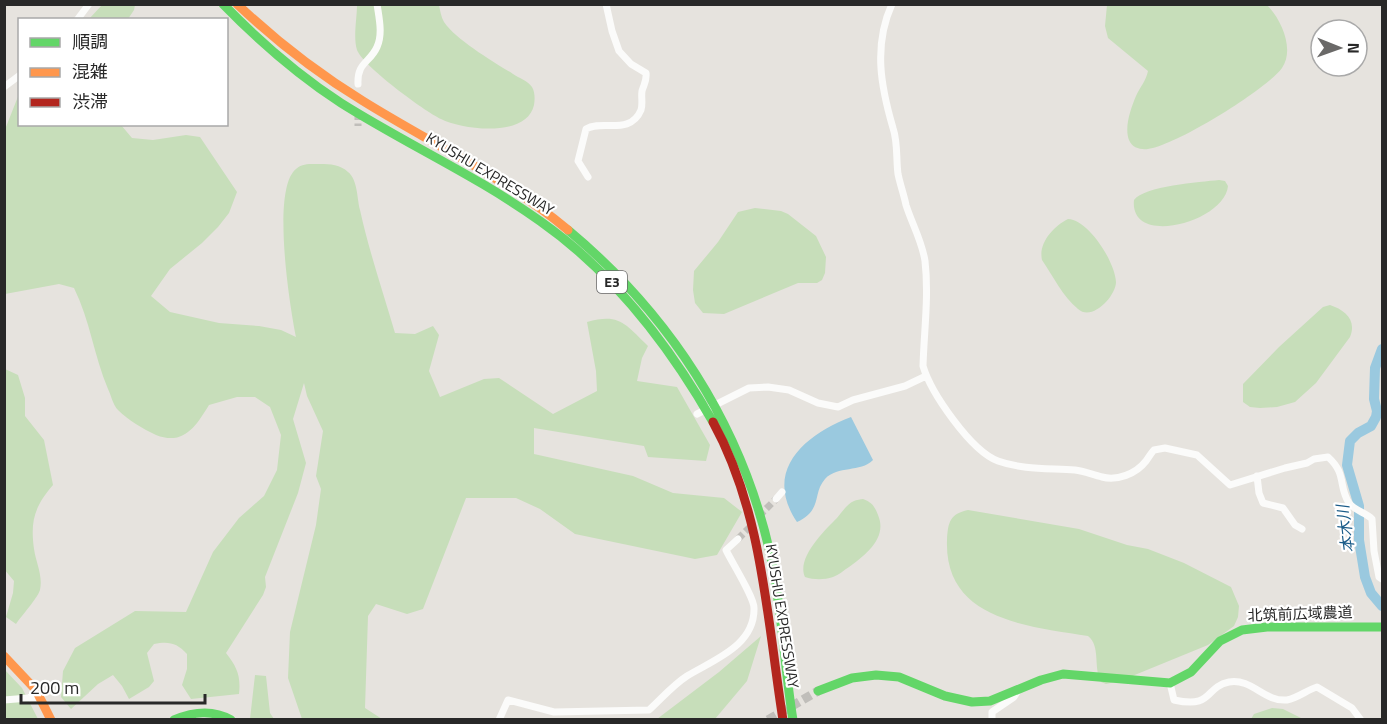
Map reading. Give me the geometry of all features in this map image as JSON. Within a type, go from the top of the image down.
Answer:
[{"type":"main road","name":"KYUSHU EXPRESSWAY","points":[[223,4],[255,36],[313,83],[352,109],[497,192],[548,226],[609,279],[661,338],[713,421],[747,507],[765,586],[783,720]]},
{"type":"main road","name":"KYUSHU EXPRESSWAY","points":[[237,4],[312,70],[347,93],[502,182],[569,229],[619,273],[669,332],[688,358],[720,413],[755,498],[771,563],[793,720]]},
{"type":"main road","name":"北筑前広域農道","points":[[1170,683],[1191,672],[1227,636],[1242,630],[1267,627],[1383,627]]},
{"type":"main road","points":[[4,656],[41,697],[51,720]]},
{"type":"main road","points":[[818,691],[855,676],[875,675],[893,675],[949,697],[976,702],[990,700],[1050,675],[1170,683]]},
{"type":"main road","points":[[174,720],[192,714],[216,713],[231,720]]},
{"type":"street","points":[[78,18],[89,4]]},
{"type":"street","points":[[358,84],[357,73],[378,46],[380,33],[377,4]]},
{"type":"street","points":[[588,177],[578,160],[586,129],[596,125],[615,127],[632,121],[640,111],[647,80],[644,70],[631,64],[617,47],[606,4]]},
{"type":"street","points":[[892,4],[883,27],[879,52],[881,80],[894,129],[898,175],[907,208],[922,245],[925,261],[927,293],[923,366],[926,376],[956,423],[972,441],[997,460],[1030,468],[1078,470],[1112,479],[1125,476],[1146,462],[1154,450],[1165,448],[1197,455],[1230,485],[1314,459],[1328,457],[1337,465],[1351,507],[1372,519],[1377,568],[1379,578],[1383,579]]},
{"type":"street","points":[[4,87],[18,76]]},
{"type":"street","points":[[697,414],[749,387],[789,390],[818,403],[838,407],[853,400],[905,386],[926,376]]},
{"type":"street","points":[[1257,476],[1263,503],[1283,508],[1295,525],[1302,529]]},
{"type":"street","points":[[776,499],[782,492]]},
{"type":"street","points":[[499,720],[508,700],[554,712],[649,710],[686,677],[734,649],[750,628],[754,607],[726,550],[738,539]]},
{"type":"street","points":[[1170,683],[1174,700],[1192,703],[1203,701],[1216,689],[1230,682],[1245,683],[1276,699],[1293,698],[1317,687],[1352,708],[1361,720]]},
{"type":"street","points":[[992,720],[992,712],[1014,697],[1020,687]]},
{"type":"street","points":[[4,700],[41,697]]},
{"type":"green space","points":[[102,4],[135,5],[129,18],[90,18]]},
{"type":"green space","points":[[357,5],[439,5],[444,22],[457,36],[532,87],[535,100],[529,116],[520,123],[507,127],[478,128],[451,123],[433,114],[395,88],[370,66],[357,50],[355,39]]},
{"type":"green space","points":[[1107,5],[1267,5],[1277,18],[1285,35],[1286,60],[1273,78],[1219,116],[1161,146],[1148,149],[1137,148],[1129,140],[1128,124],[1134,101],[1148,71],[1108,38],[1105,26]]},
{"type":"green space","points":[[18,97],[18,126],[122,126],[132,138],[153,140],[186,135],[200,137],[237,192],[229,213],[218,227],[170,269],[151,296],[170,312],[219,323],[281,330],[296,337],[284,250],[283,223],[289,181],[300,166],[323,164],[340,167],[354,180],[368,241],[395,333],[415,334],[433,326],[439,335],[429,371],[440,397],[484,379],[499,378],[553,414],[597,391],[596,371],[587,322],[607,319],[621,322],[648,346],[642,358],[637,381],[677,387],[710,445],[706,461],[648,457],[644,446],[534,428],[534,454],[633,476],[673,493],[724,498],[742,512],[717,555],[695,559],[575,534],[540,509],[516,498],[466,498],[423,609],[407,614],[376,604],[368,616],[365,708],[382,719],[302,719],[288,678],[290,632],[316,525],[321,489],[316,476],[323,431],[307,396],[304,383],[293,419],[306,463],[298,493],[265,577],[266,587],[263,595],[226,653],[237,672],[239,694],[191,699],[182,685],[187,669],[187,654],[176,645],[159,643],[154,644],[147,653],[154,681],[149,687],[129,699],[113,675],[98,684],[71,709],[61,697],[63,671],[75,648],[135,611],[186,612],[213,552],[239,518],[264,496],[277,470],[281,435],[270,407],[255,397],[237,397],[209,405],[194,427],[182,436],[166,438],[151,433],[126,417],[115,405],[74,288],[59,284],[5,294],[4,132]]},
{"type":"green space","points":[[1225,181],[1228,186],[1223,199],[1196,219],[1161,226],[1146,223],[1136,215],[1134,200],[1149,191]]},
{"type":"green space","points":[[755,208],[788,214],[816,236],[826,257],[822,280],[817,283],[798,283],[724,314],[703,313],[695,303],[694,271],[718,242],[738,212]]},
{"type":"green space","points":[[1068,219],[1084,226],[1100,243],[1115,274],[1116,282],[1112,294],[1102,306],[1090,312],[1084,312],[1073,304],[1042,260],[1042,247],[1048,236]]},
{"type":"green space","points":[[1330,305],[1345,313],[1351,321],[1352,331],[1316,383],[1295,402],[1277,407],[1250,407],[1243,402],[1243,384],[1323,307]]},
{"type":"green space","points":[[5,369],[18,375],[25,398],[25,416],[44,440],[53,485],[38,507],[33,530],[40,574],[40,590],[16,624],[6,617],[14,581],[4,569]]},
{"type":"green space","points":[[863,499],[874,507],[880,523],[880,531],[873,545],[862,557],[835,576],[826,579],[805,577],[803,570],[805,561],[813,545],[847,506]]},
{"type":"green space","points":[[968,510],[1079,529],[1127,545],[1148,549],[1184,563],[1231,587],[1239,606],[1238,617],[1234,626],[1208,645],[1120,681],[1106,684],[1101,682],[1097,670],[1096,651],[1088,636],[1017,623],[994,615],[975,603],[959,588],[950,567],[947,534],[951,520],[957,514]]},
{"type":"green space","points":[[761,636],[747,681],[715,719],[657,719],[719,672]]},
{"type":"green space","points":[[4,669],[22,688],[38,719],[5,719]]},
{"type":"green space","points":[[255,675],[266,676],[270,713],[274,719],[250,719]]},
{"type":"green space","points":[[1272,708],[1283,709],[1303,719],[1251,719],[1254,714]]},
{"type":"water","points":[[851,417],[873,460],[862,466],[836,472],[825,479],[811,512],[797,522],[787,503],[784,486],[787,470],[794,456],[819,433]]},
{"type":"waterway","name":"本木川","points":[[1382,349],[1375,368],[1376,417],[1371,426],[1358,433],[1350,441],[1347,465],[1359,506],[1359,540],[1365,577],[1371,593],[1382,606]]},
{"type":"tunnel","points":[[358,113],[358,126]]},
{"type":"tunnel","points":[[759,516],[776,499]]},
{"type":"tunnel","points":[[738,539],[752,525]]},
{"type":"tunnel","points":[[768,720],[818,691]]},
{"type":"traffic: fast","points":[[223,4],[279,57],[309,81],[366,118],[491,189],[567,241],[616,287],[638,312],[678,365],[713,422]]},
{"type":"traffic: fast","points":[[568,230],[638,298],[669,335],[720,416],[757,506],[770,553],[793,720]]},
{"type":"traffic: fast","points":[[818,691],[852,678],[876,675],[899,677],[945,696],[972,702],[990,701],[1041,680],[1063,674],[1170,683],[1191,672],[1220,641],[1242,630],[1267,627],[1382,627]]},
{"type":"traffic: fast","points":[[174,720],[202,713],[217,714],[231,720]]},
{"type":"traffic: slow","points":[[237,4],[282,44],[329,79],[520,194],[568,230]]},
{"type":"traffic: slow","points":[[4,656],[36,690],[51,720]]},
{"type":"traffic: jam","points":[[713,422],[730,457],[753,530],[761,568],[783,720]]}]
